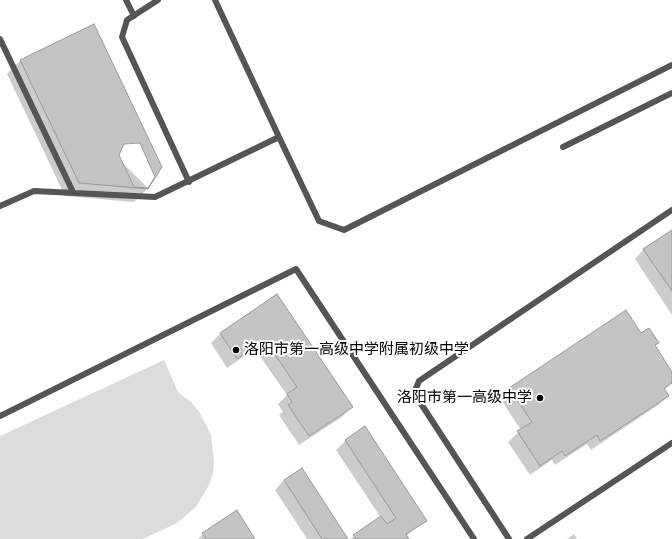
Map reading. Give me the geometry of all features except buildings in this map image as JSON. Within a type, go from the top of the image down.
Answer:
[{"type":"lane","points":[[126,0],[134,16]]},
{"type":"lane","points":[[158,0],[128,20],[122,37],[189,182]]},
{"type":"lane","points":[[215,0],[319,221],[344,230],[672,65]]},
{"type":"lane","points":[[0,39],[73,192]]},
{"type":"lane","points":[[563,147],[672,93]]},
{"type":"lane","points":[[0,206],[34,191],[73,192],[155,198],[280,137]]},
{"type":"lane","points":[[509,539],[414,393],[419,381],[672,210]]},
{"type":"lane","points":[[0,416],[296,269],[474,539]]},
{"type":"lane","points":[[527,539],[672,443]]},
{"type":"shaded area","points":[[164,360],[178,392],[192,403],[200,413],[211,435],[214,461],[213,473],[209,485],[196,507],[177,523],[143,539],[0,539],[0,436]]},
{"type":"place","name":"洛阳市第一高级中学附属初级中学","points":[[236,350]]},
{"type":"place","name":"洛阳市第一高级中学","points":[[540,398]]}]
